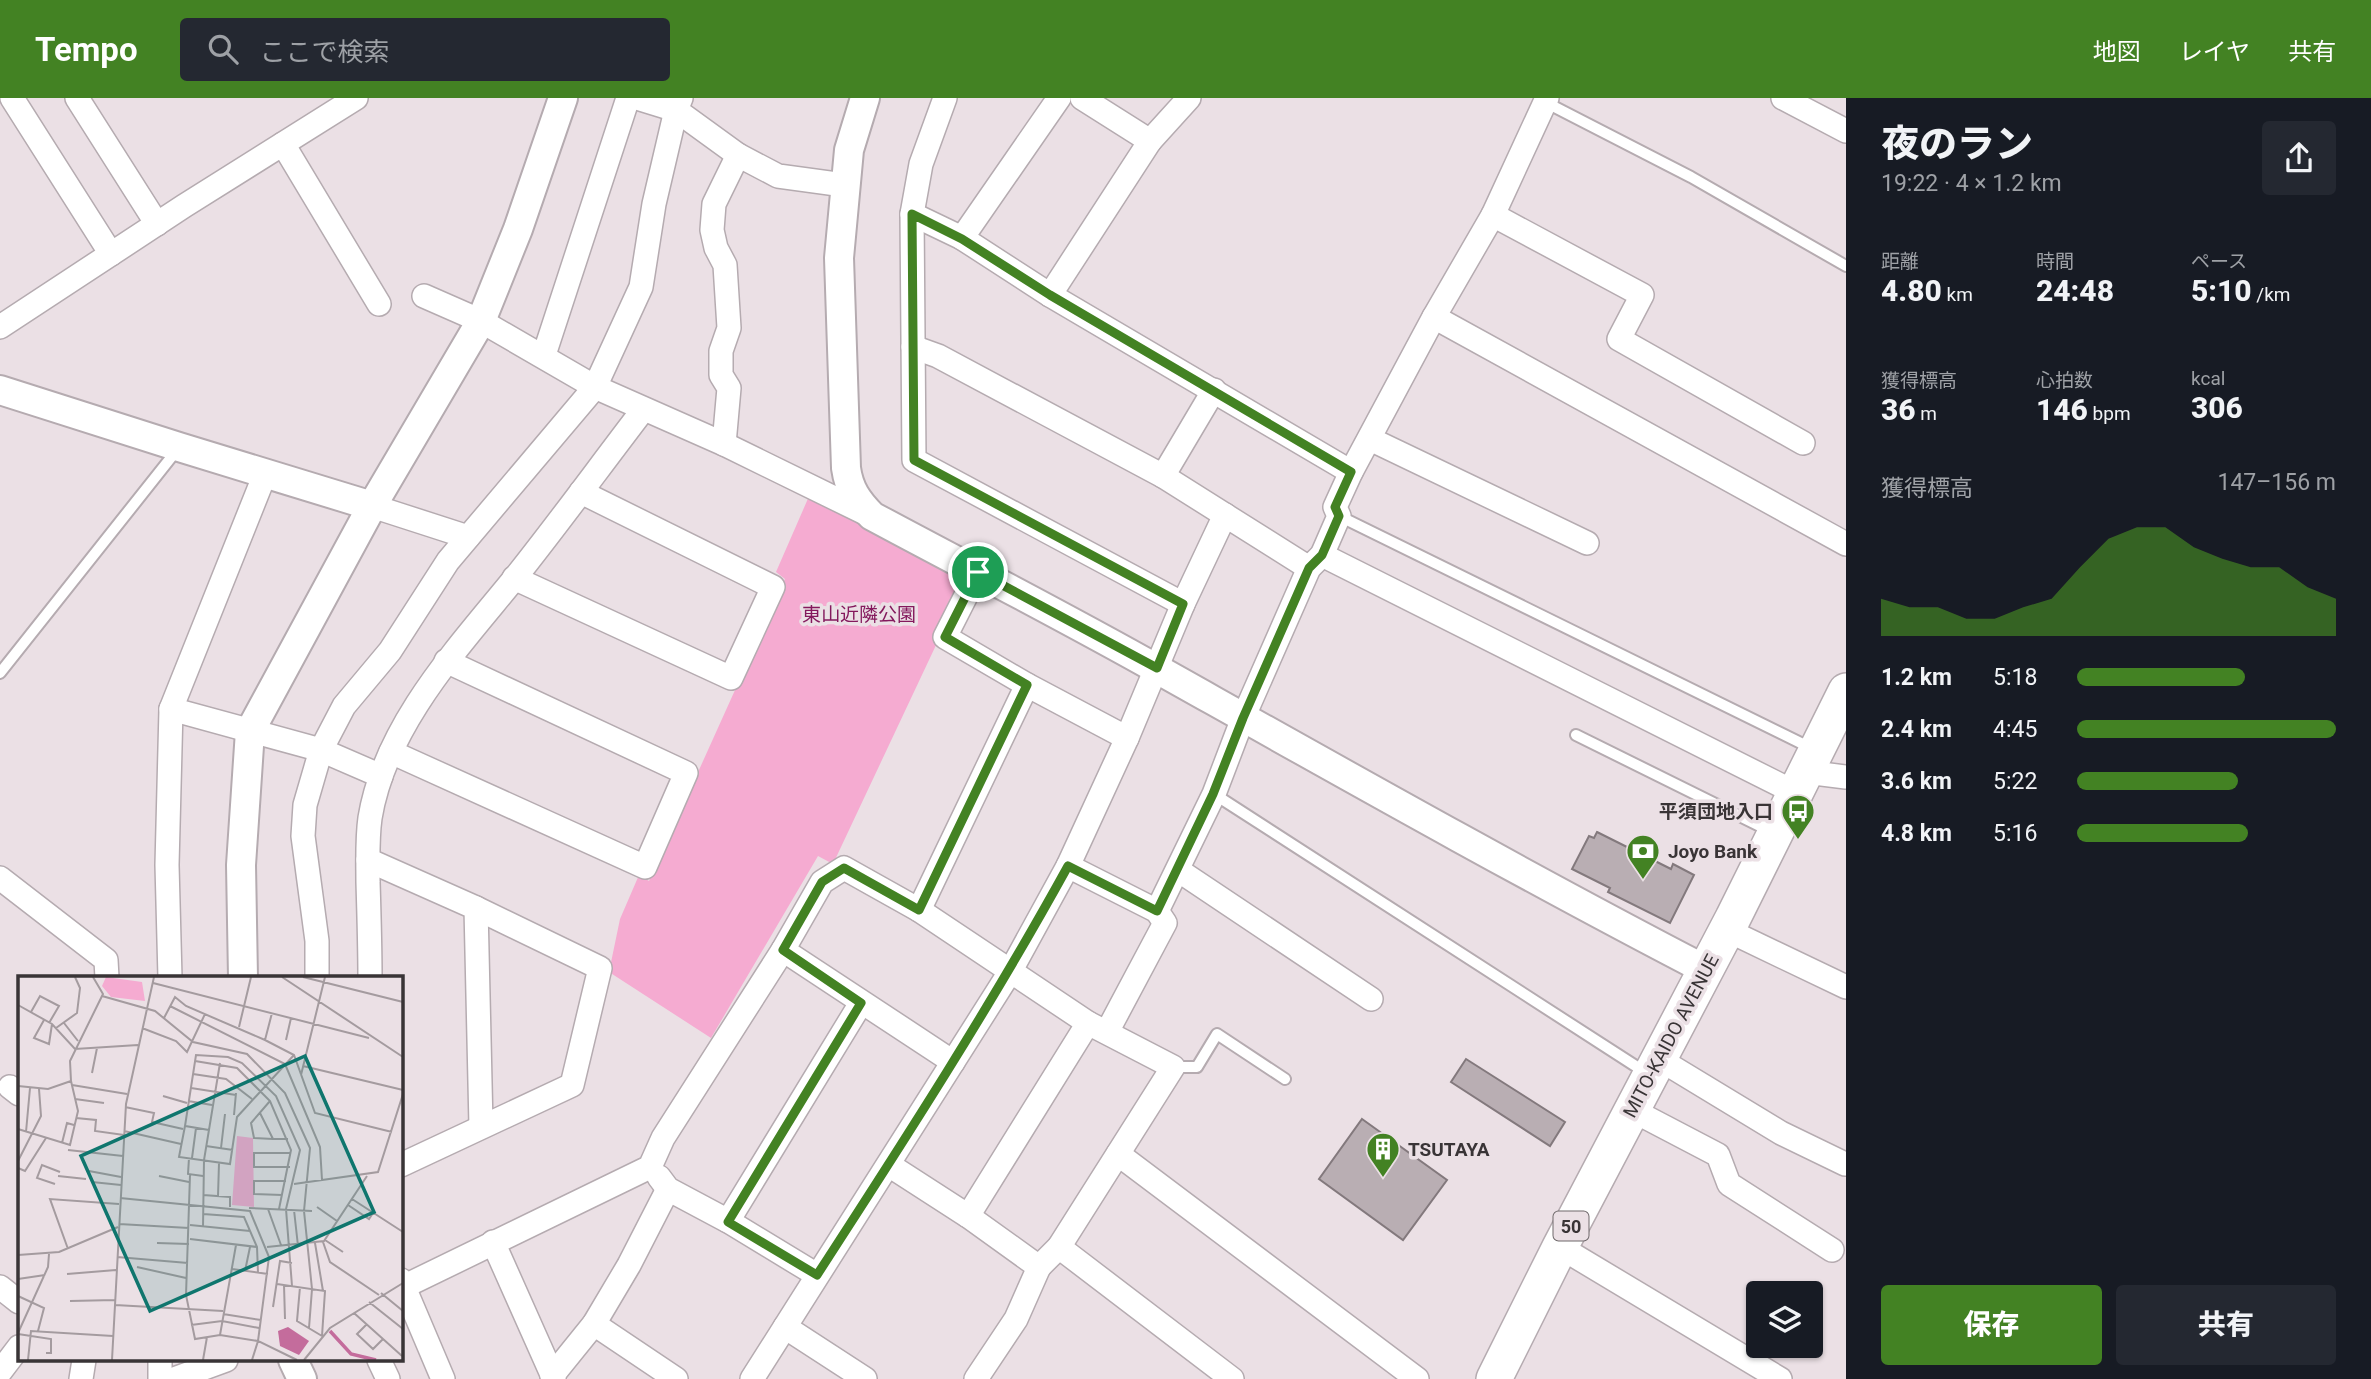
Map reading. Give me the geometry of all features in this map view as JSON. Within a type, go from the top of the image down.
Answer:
[{"type":"main road","name":"MITO-KAIDO AVENUE","points":[[1494,1379],[1560,1247],[1727,930],[1846,691]]},
{"type":"street","points":[[12,98],[111,254]]},
{"type":"street","points":[[76,98],[157,224]]},
{"type":"street","points":[[0,327],[356,98]]},
{"type":"street","points":[[243,976],[241,865],[250,731],[372,506],[481,321],[518,229],[563,98]]},
{"type":"street","points":[[544,355],[628,98]]},
{"type":"street","points":[[637,98],[678,104],[738,155],[778,176],[844,186]]},
{"type":"street","points":[[865,98],[849,149],[839,258],[848,485],[857,501],[872,516]]},
{"type":"street","points":[[946,98],[921,164],[912,214],[914,460],[1183,604]]},
{"type":"street","points":[[962,239],[1059,98]]},
{"type":"street","points":[[1082,98],[1150,141]]},
{"type":"street","points":[[1783,98],[1846,131]]},
{"type":"street","points":[[1050,295],[1150,141],[1184,100]]},
{"type":"street","points":[[1157,911],[1213,794],[1243,718],[1339,516],[1335,507],[1351,472],[1434,317],[1493,215],[1546,100]]},
{"type":"street","points":[[317,976],[317,942],[303,836],[305,805],[321,750],[344,706],[390,652],[448,561],[595,387],[641,287],[654,204],[678,104]]},
{"type":"street","points":[[283,144],[379,304]]},
{"type":"street","points":[[724,444],[729,388],[721,375],[720,351],[729,328],[725,265],[716,248],[712,230],[714,204],[738,155]]},
{"type":"street","points":[[912,214],[962,239],[1050,295],[1351,472]]},
{"type":"street","points":[[1493,215],[1642,295],[1619,339],[1803,443]]},
{"type":"street","points":[[424,296],[481,321],[544,355],[595,387],[724,444],[872,516],[1157,668],[1243,718],[1706,970]]},
{"type":"street","points":[[1434,317],[1846,544]]},
{"type":"street","points":[[913,347],[938,356],[1316,561],[1806,772],[1846,777]]},
{"type":"street","points":[[0,390],[468,537]]},
{"type":"street","points":[[1163,476],[1214,390]]},
{"type":"street","points":[[370,976],[370,819],[381,776],[391,752],[419,701],[446,661],[514,578],[643,410]]},
{"type":"street","points":[[1370,439],[1587,543]]},
{"type":"street","points":[[170,976],[167,865],[170,709],[265,474]]},
{"type":"street","points":[[514,578],[732,678],[773,587],[581,492]]},
{"type":"street","points":[[752,1379],[1010,972],[1068,866],[1225,514]]},
{"type":"street","points":[[978,572],[945,637],[1027,685],[1127,738]]},
{"type":"street","points":[[391,752],[645,867],[686,773],[446,661]]},
{"type":"street","points":[[919,910],[1027,685]]},
{"type":"street","points":[[170,709],[321,750],[381,776]]},
{"type":"street","points":[[368,860],[600,968],[572,1085],[402,1165]]},
{"type":"street","points":[[968,1216],[1097,1028],[1165,923],[1157,911],[1068,866]]},
{"type":"street","points":[[402,1285],[650,1167],[663,1138],[783,950],[822,882],[844,868],[919,910],[1097,1028],[1173,1067],[1059,1247],[1039,1267],[1016,1319],[976,1379]]},
{"type":"street","points":[[1178,870],[1371,999]]},
{"type":"street","points":[[0,878],[106,961],[107,976]]},
{"type":"street","points":[[476,908],[481,1126]]},
{"type":"street","points":[[1727,930],[1846,987]]},
{"type":"street","points":[[783,950],[953,1062]]},
{"type":"street","points":[[728,1222],[861,1003]]},
{"type":"street","points":[[1654,1067],[1845,1164]]},
{"type":"street","points":[[1632,1110],[1718,1155],[1729,1184],[1832,1250]]},
{"type":"street","points":[[1118,1154],[1417,1379]]},
{"type":"street","points":[[889,1165],[968,1216],[1039,1267]]},
{"type":"street","points":[[650,1167],[668,1189],[817,1275]]},
{"type":"street","points":[[493,1242],[553,1378],[594,1324],[629,1265],[668,1189]]},
{"type":"street","points":[[1059,1247],[1232,1379]]},
{"type":"street","points":[[1560,1247],[1780,1379]]},
{"type":"street","points":[[0,1287],[18,1301]]},
{"type":"street","points":[[402,1287],[443,1379]]},
{"type":"street","points":[[594,1324],[676,1379]]},
{"type":"street","points":[[785,1327],[864,1379]]},
{"type":"street","points":[[0,1372],[18,1348]]},
{"type":"street","points":[[174,1379],[221,1362]]},
{"type":"street","points":[[294,1362],[302,1379]]},
{"type":"street","points":[[380,1362],[388,1379]]},
{"type":"lane","points":[[1546,100],[1691,177],[1846,266]]},
{"type":"lane","points":[[0,673],[178,447]]},
{"type":"lane","points":[[1339,516],[1806,772]]},
{"type":"lane","points":[[1576,735],[1776,833]]},
{"type":"lane","points":[[1213,794],[1654,1067]]},
{"type":"lane","points":[[1173,1067],[1198,1067],[1217,1034],[1285,1079]]},
{"type":"green space","name":"東山近隣公園","points":[[810,494],[955,571],[959,582],[937,643],[833,864],[818,856],[711,1038],[609,972],[620,919],[639,875],[649,881],[785,579],[776,572]]},
{"type":"building","name":"Joyo Bank","points":[[1597,832],[1671,869],[1673,864],[1694,875],[1670,923],[1608,892],[1610,888],[1572,869],[1589,836],[1594,838]]},
{"type":"building","points":[[1466,1059],[1565,1122],[1550,1146],[1451,1082]]},
{"type":"building","name":"TSUTAYA","points":[[1362,1119],[1447,1180],[1403,1240],[1319,1179]]},
{"type":"place","name":"平須団地入口","points":[[1798,841]]},
{"type":"place","name":"Joyo Bank","points":[[1643,881]]},
{"type":"place","name":"TSUTAYA","points":[[1383,1179]]},
{"type":"route","points":[[912,214],[962,239],[1050,295],[1351,472],[1335,507],[1339,516],[1322,555],[1309,568],[1243,718],[1213,794],[1157,911],[1068,866],[1010,972],[817,1275],[728,1222],[861,1003],[783,950],[822,882],[844,868],[919,910],[1027,685],[945,637],[978,572],[1157,668],[1183,604],[914,460],[912,214]]}]
